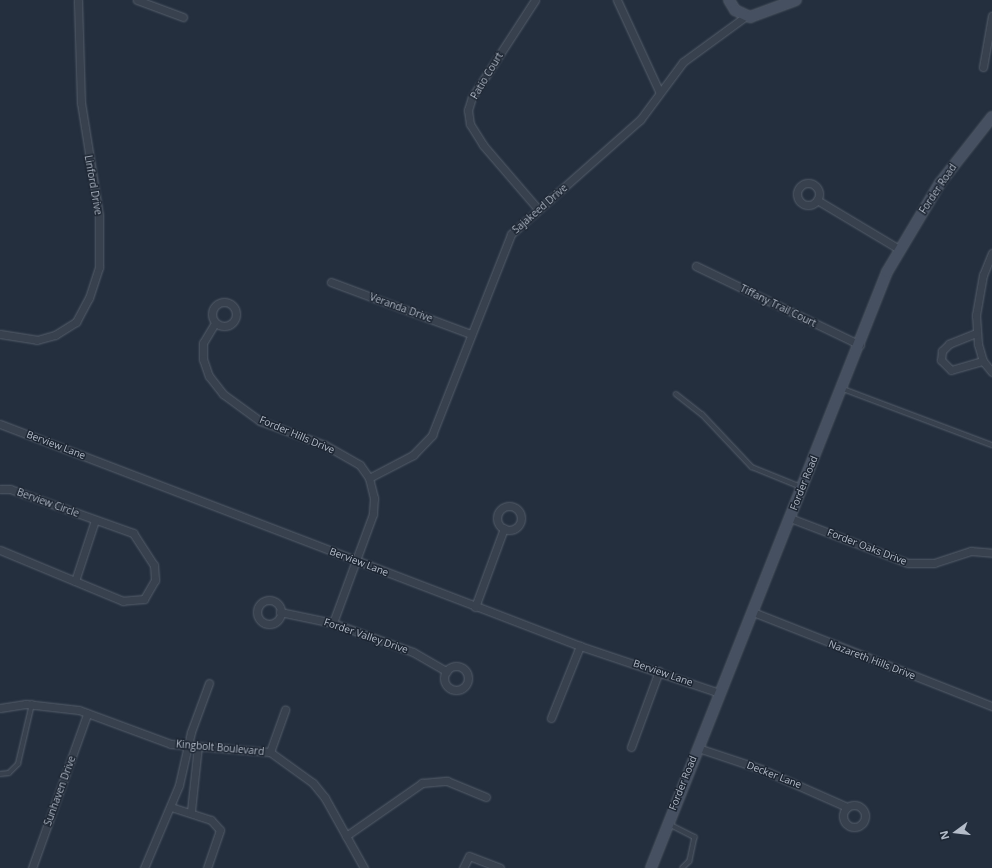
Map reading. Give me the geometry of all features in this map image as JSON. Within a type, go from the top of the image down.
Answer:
[{"type":"main road","points":[[729,0],[735,10],[746,16],[759,15],[796,0]]},
{"type":"main road","name":"Forder Road","points":[[654,868],[668,824],[720,692],[899,248],[940,183],[992,118]]},
{"type":"street","name":"Linford Drive","points":[[0,334],[37,340],[55,336],[76,322],[89,298],[99,266],[99,215],[81,110],[78,0]]},
{"type":"street","points":[[137,0],[183,17]]},
{"type":"street","name":"Patio Court","points":[[535,0],[472,98],[468,110],[470,124],[483,145],[538,209]]},
{"type":"street","points":[[617,0],[659,91]]},
{"type":"street","name":"Sajakeed Drive","points":[[370,478],[413,455],[432,435],[511,234],[640,120],[659,91],[699,48],[746,16]]},
{"type":"street","points":[[983,66],[992,16]]},
{"type":"street","points":[[817,200],[899,248]]},
{"type":"street","points":[[992,253],[979,295],[976,333],[983,361],[992,372]]},
{"type":"street","name":"Tiffany Trail Court","points":[[696,266],[860,345]]},
{"type":"street","name":"Veranda Drive","points":[[331,282],[472,334]]},
{"type":"street","name":"Forder Hills Drive","points":[[215,323],[203,343],[203,359],[209,376],[223,394],[260,421],[325,445],[360,465],[370,478]]},
{"type":"street","points":[[976,333],[949,344],[942,351],[941,360],[951,370],[983,361]]},
{"type":"street","name":"Berview Lane","points":[[0,424],[580,646],[720,692]]},
{"type":"street","points":[[333,623],[373,514],[374,498],[370,478]]},
{"type":"street","name":"Berview Circle","points":[[0,489],[133,533],[145,547],[154,565],[152,588],[144,599],[123,601],[0,550]]},
{"type":"street","name":"Forder Oaks Drive","points":[[790,518],[908,563],[934,563],[971,551],[992,553]]},
{"type":"street","points":[[75,581],[95,520]]},
{"type":"street","points":[[475,606],[504,528]]},
{"type":"street","name":"Forder Valley Drive","points":[[280,612],[333,623],[413,652],[446,672]]},
{"type":"street","name":"Nazareth Hills Drive","points":[[752,612],[992,706]]},
{"type":"street","points":[[551,718],[580,646]]},
{"type":"street","points":[[631,747],[659,671]]},
{"type":"street","points":[[144,868],[170,807],[188,745],[209,683]]},
{"type":"street","name":"Kingbolt Boulevard","points":[[0,708],[32,704],[87,714],[171,744],[270,752],[313,783],[337,815],[346,836],[364,868]]},
{"type":"street","points":[[270,752],[285,710]]},
{"type":"street","name":"Sunhaven Drive","points":[[32,868],[87,714]]},
{"type":"street","points":[[191,811],[198,746]]},
{"type":"street","name":"Decker Lane","points":[[698,748],[762,769],[847,807]]},
{"type":"street","points":[[346,836],[422,784],[448,781],[486,797]]},
{"type":"street","points":[[170,807],[191,811],[210,820],[220,830],[207,868]]},
{"type":"street","points":[[463,868],[469,856],[500,868]]},
{"type":"lane","points":[[842,388],[992,445]]},
{"type":"lane","points":[[676,394],[706,418],[752,467],[802,488]]},
{"type":"lane","points":[[0,774],[9,773],[18,764],[32,704]]},
{"type":"lane","points":[[668,824],[695,837],[690,861],[683,868]]}]
